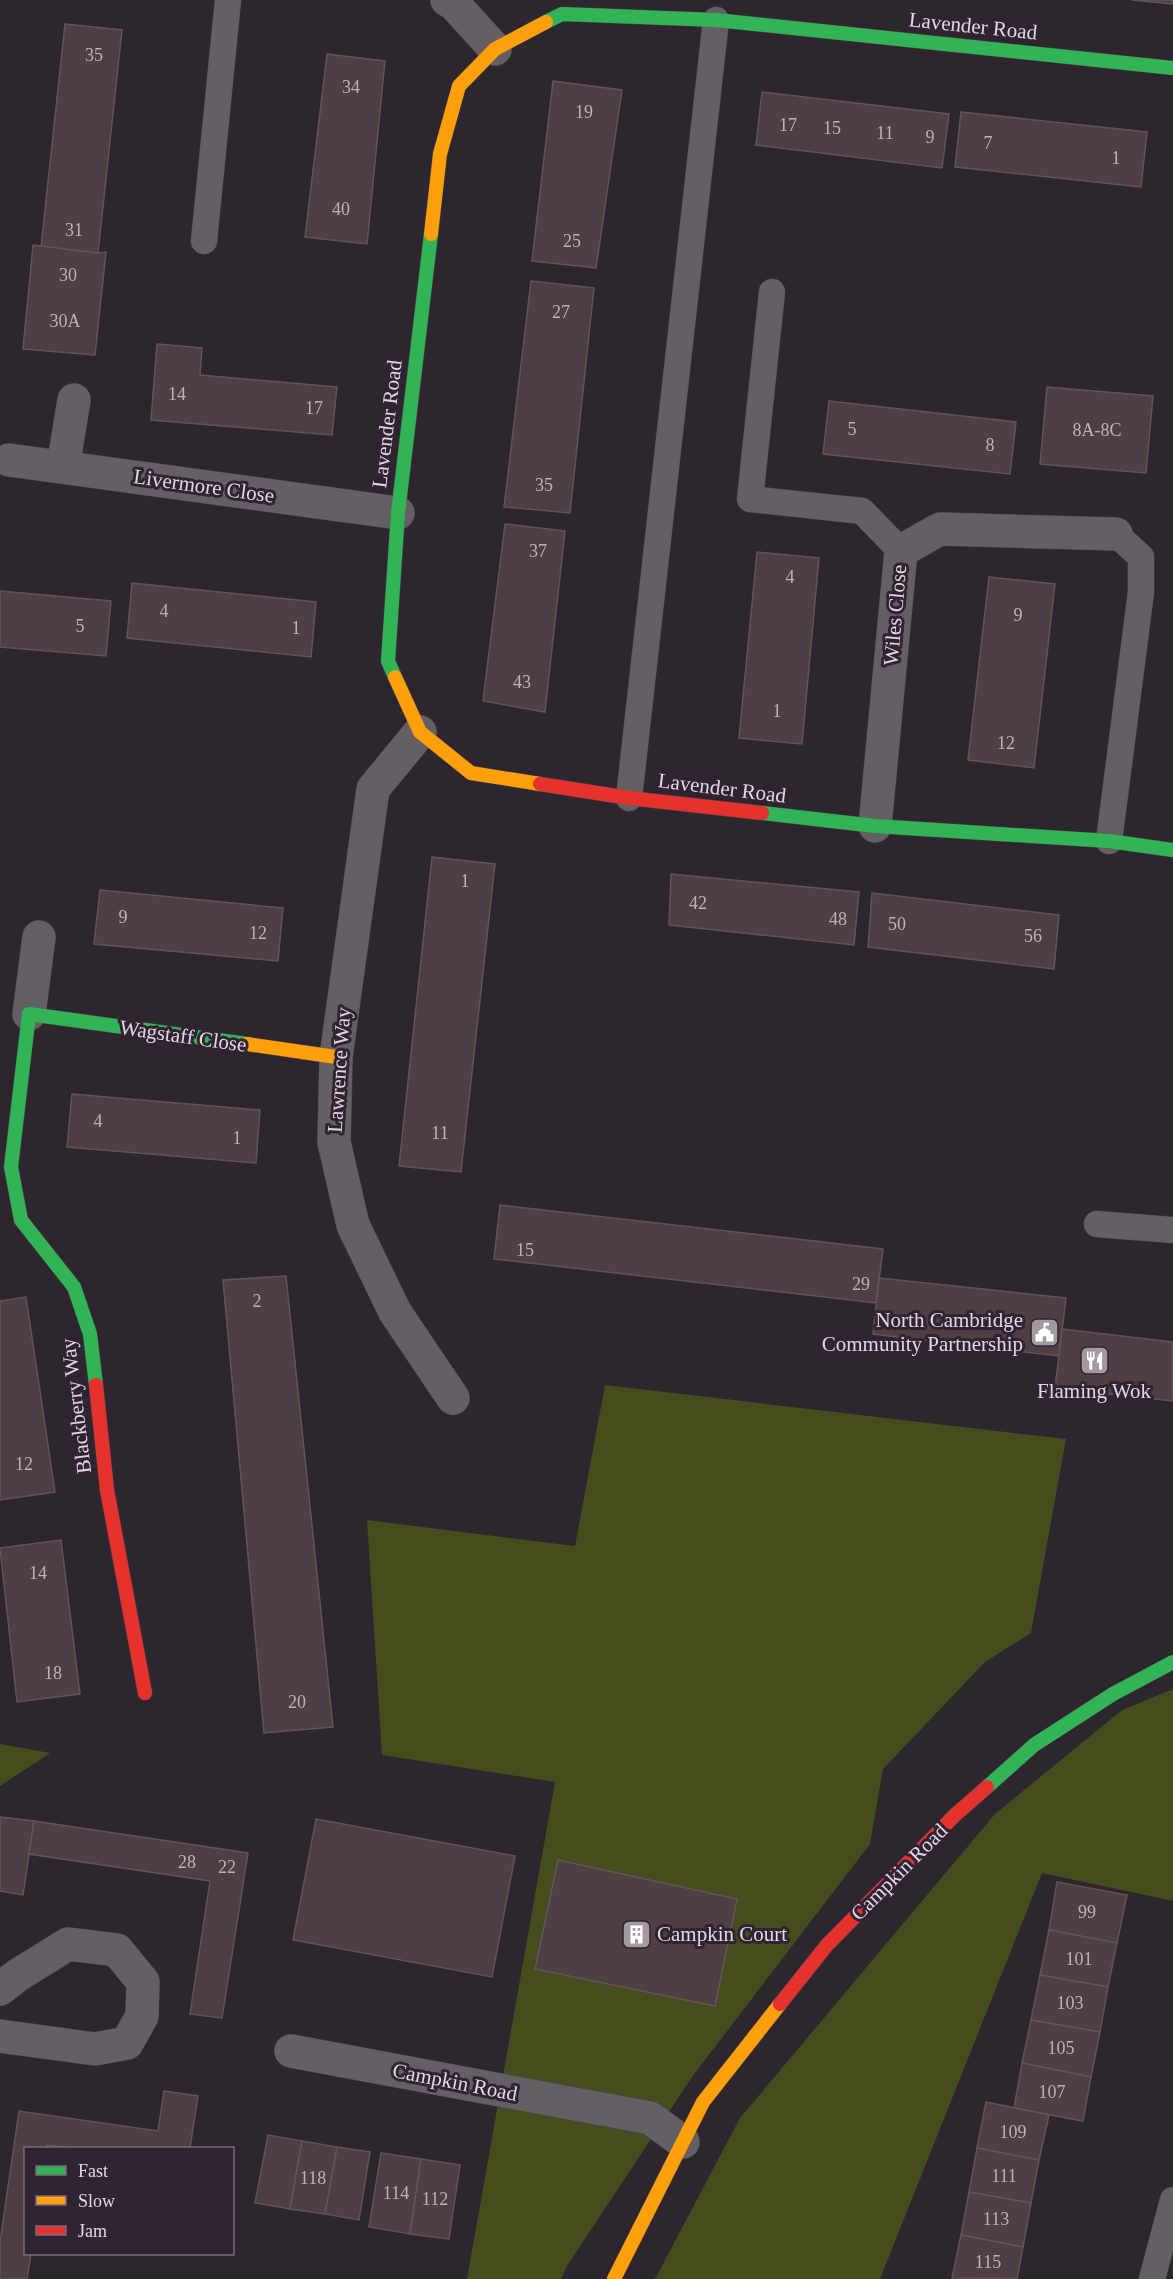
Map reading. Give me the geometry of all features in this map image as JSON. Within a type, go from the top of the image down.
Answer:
[{"type":"street","points":[[447,0],[454,4],[495,49]]},
{"type":"street","name":"Lavender Road","points":[[1173,68],[716,20],[562,14],[495,49],[459,86],[440,154],[398,513],[388,661],[420,732],[471,773],[629,798],[875,826],[1109,841],[1173,850]]},
{"type":"street","points":[[63,467],[74,400]]},
{"type":"street","name":"Livermore Close","points":[[9,459],[398,513]]},
{"type":"street","name":"Wiles Close","points":[[875,826],[901,551],[940,529],[1116,534]]},
{"type":"street","name":"Lawrence Way","points":[[420,732],[373,789],[336,1057],[334,1142],[353,1225],[395,1312],[453,1398]]},
{"type":"street","points":[[29,1014],[39,937]]},
{"type":"street","name":"Wagstaff Close","points":[[29,1014],[336,1057]]},
{"type":"street","name":"Blackberry Way","points":[[29,1014],[11,1167],[21,1220],[74,1287],[90,1334],[107,1490],[145,1693]]},
{"type":"street","name":"Campkin Road","points":[[615,2279],[703,2102],[827,1945],[955,1815],[1034,1745],[1113,1694],[1173,1662]]},
{"type":"street","points":[[0,1989],[68,1944],[117,1950],[143,1982],[142,2016],[127,2043],[95,2049],[0,2036]]},
{"type":"street","name":"Campkin Road","points":[[291,2051],[650,2118],[683,2142]]},
{"type":"lane","points":[[204,241],[228,0]]},
{"type":"lane","points":[[629,798],[716,20]]},
{"type":"lane","points":[[772,292],[750,499],[862,511],[901,551]]},
{"type":"lane","points":[[1109,841],[1141,592],[1140,557],[1116,534]]},
{"type":"lane","points":[[1097,1224],[1173,1230]]},
{"type":"lane","points":[[1152,2279],[1173,2200]]},
{"type":"green space","points":[[605,1385],[1066,1439],[1031,1633],[985,1662],[883,1769],[870,1844],[692,2077],[567,2266],[561,2279],[467,2279],[555,1782],[382,1755],[367,1520],[575,1546]]},
{"type":"green space","points":[[1173,1689],[1173,1901],[1042,1873],[880,2279],[655,2279],[740,2118],[995,1814],[1122,1710]]},
{"type":"green space","points":[[0,1744],[50,1753],[0,1786]]},
{"type":"building","points":[[1132,0],[1173,0],[1173,4]]},
{"type":"building","points":[[65,24],[122,30],[98,253],[41,247]]},
{"type":"building","points":[[327,54],[385,61],[367,244],[305,237]]},
{"type":"building","points":[[553,81],[622,90],[596,268],[532,261]]},
{"type":"building","points":[[762,92],[949,114],[942,168],[756,145]]},
{"type":"building","points":[[961,112],[1147,132],[1141,187],[955,167]]},
{"type":"building","points":[[33,245],[106,252],[95,355],[23,349]]},
{"type":"building","points":[[531,281],[594,288],[570,513],[504,507]]},
{"type":"building","points":[[157,344],[202,348],[200,375],[337,387],[332,435],[151,420]]},
{"type":"building","points":[[1047,387],[1153,396],[1146,473],[1040,464]]},
{"type":"building","points":[[829,401],[1016,422],[1010,474],[823,454]]},
{"type":"building","points":[[505,524],[565,531],[545,712],[483,701]]},
{"type":"building","points":[[757,552],[819,558],[802,744],[739,738]]},
{"type":"building","points":[[989,577],[1055,584],[1034,768],[968,760]]},
{"type":"building","points":[[132,583],[316,602],[311,657],[127,638]]},
{"type":"building","points":[[0,591],[111,601],[106,656],[0,647]]},
{"type":"building","points":[[432,857],[495,864],[461,1172],[399,1166]]},
{"type":"building","points":[[671,874],[859,892],[854,945],[669,925]]},
{"type":"building","points":[[100,890],[283,908],[278,961],[94,944]]},
{"type":"building","points":[[872,893],[1059,915],[1054,969],[868,947]]},
{"type":"building","points":[[72,1094],[260,1110],[256,1163],[67,1147]]},
{"type":"building","points":[[500,1205],[883,1249],[876,1303],[494,1259]]},
{"type":"building","points":[[286,1276],[333,1727],[264,1733],[223,1280]]},
{"type":"building","points":[[879,1278],[1066,1298],[1059,1356],[873,1334]]},
{"type":"building","points":[[26,1297],[55,1492],[0,1500],[0,1301]]},
{"type":"building","points":[[1062,1329],[1173,1342],[1173,1401],[1055,1388]]},
{"type":"building","points":[[61,1540],[80,1694],[17,1702],[0,1548]]},
{"type":"building","points":[[0,1817],[34,1821],[23,1895],[0,1891]]},
{"type":"building","points":[[316,1819],[515,1856],[492,1977],[293,1940]]},
{"type":"building","points":[[34,1821],[248,1853],[222,2018],[190,2014],[210,1881],[29,1854]]},
{"type":"building","name":"Campkin Court","points":[[558,1860],[737,1899],[715,2006],[535,1969]]},
{"type":"building","points":[[1057,1882],[1127,1895],[1117,1943],[1049,1930]]},
{"type":"building","points":[[1049,1930],[1117,1943],[1108,1987],[1040,1975]]},
{"type":"building","points":[[1040,1975],[1108,1987],[1100,2032],[1031,2020]]},
{"type":"building","points":[[1031,2020],[1100,2032],[1091,2077],[1022,2063]]},
{"type":"building","points":[[1022,2063],[1091,2077],[1083,2121],[1014,2108]]},
{"type":"building","points":[[164,2091],[198,2096],[190,2147],[47,2145],[47,2147],[24,2147],[24,2255],[31,2255],[27,2279],[0,2279],[0,2242],[19,2111],[158,2131]]},
{"type":"building","points":[[986,2102],[1049,2115],[1039,2160],[977,2148]]},
{"type":"building","points":[[268,2135],[302,2141],[290,2209],[255,2203]]},
{"type":"building","points":[[302,2141],[337,2147],[325,2214],[290,2209]]},
{"type":"building","points":[[337,2147],[370,2152],[359,2220],[325,2214]]},
{"type":"building","points":[[977,2148],[1039,2160],[1031,2203],[969,2192]]},
{"type":"building","points":[[381,2153],[421,2159],[410,2234],[369,2227]]},
{"type":"building","points":[[421,2159],[460,2165],[449,2239],[410,2234]]},
{"type":"building","points":[[969,2192],[1031,2203],[1023,2247],[961,2235]]},
{"type":"building","points":[[961,2235],[1023,2247],[1017,2279],[952,2278]]},
{"type":"traffic: fast","points":[[546,22],[562,14],[716,20],[1173,68]]},
{"type":"traffic: fast","points":[[395,677],[388,661],[398,513],[431,234]]},
{"type":"traffic: fast","points":[[762,813],[875,826],[1109,841],[1173,850]]},
{"type":"traffic: fast","points":[[96,1385],[90,1334],[74,1287],[21,1220],[11,1167],[29,1014],[247,1044]]},
{"type":"traffic: fast","points":[[987,1787],[1034,1745],[1113,1694],[1173,1662]]},
{"type":"traffic: slow","points":[[431,234],[440,154],[459,86],[495,49],[546,22]]},
{"type":"traffic: slow","points":[[395,677],[420,732],[471,773],[540,784]]},
{"type":"traffic: slow","points":[[247,1044],[336,1057]]},
{"type":"traffic: slow","points":[[614,2279],[703,2102],[780,2004]]},
{"type":"traffic: jam","points":[[540,784],[629,798],[762,813]]},
{"type":"traffic: jam","points":[[96,1385],[107,1490],[145,1693]]},
{"type":"traffic: jam","points":[[780,2004],[827,1945],[955,1815],[987,1787]]},
{"type":"place","name":"North Cambridge Community Partnership","points":[[1044,1332]]},
{"type":"place","name":"Flaming Wok","points":[[1094,1360]]},
{"type":"place","name":"Campkin Court","points":[[636,1934]]}]
